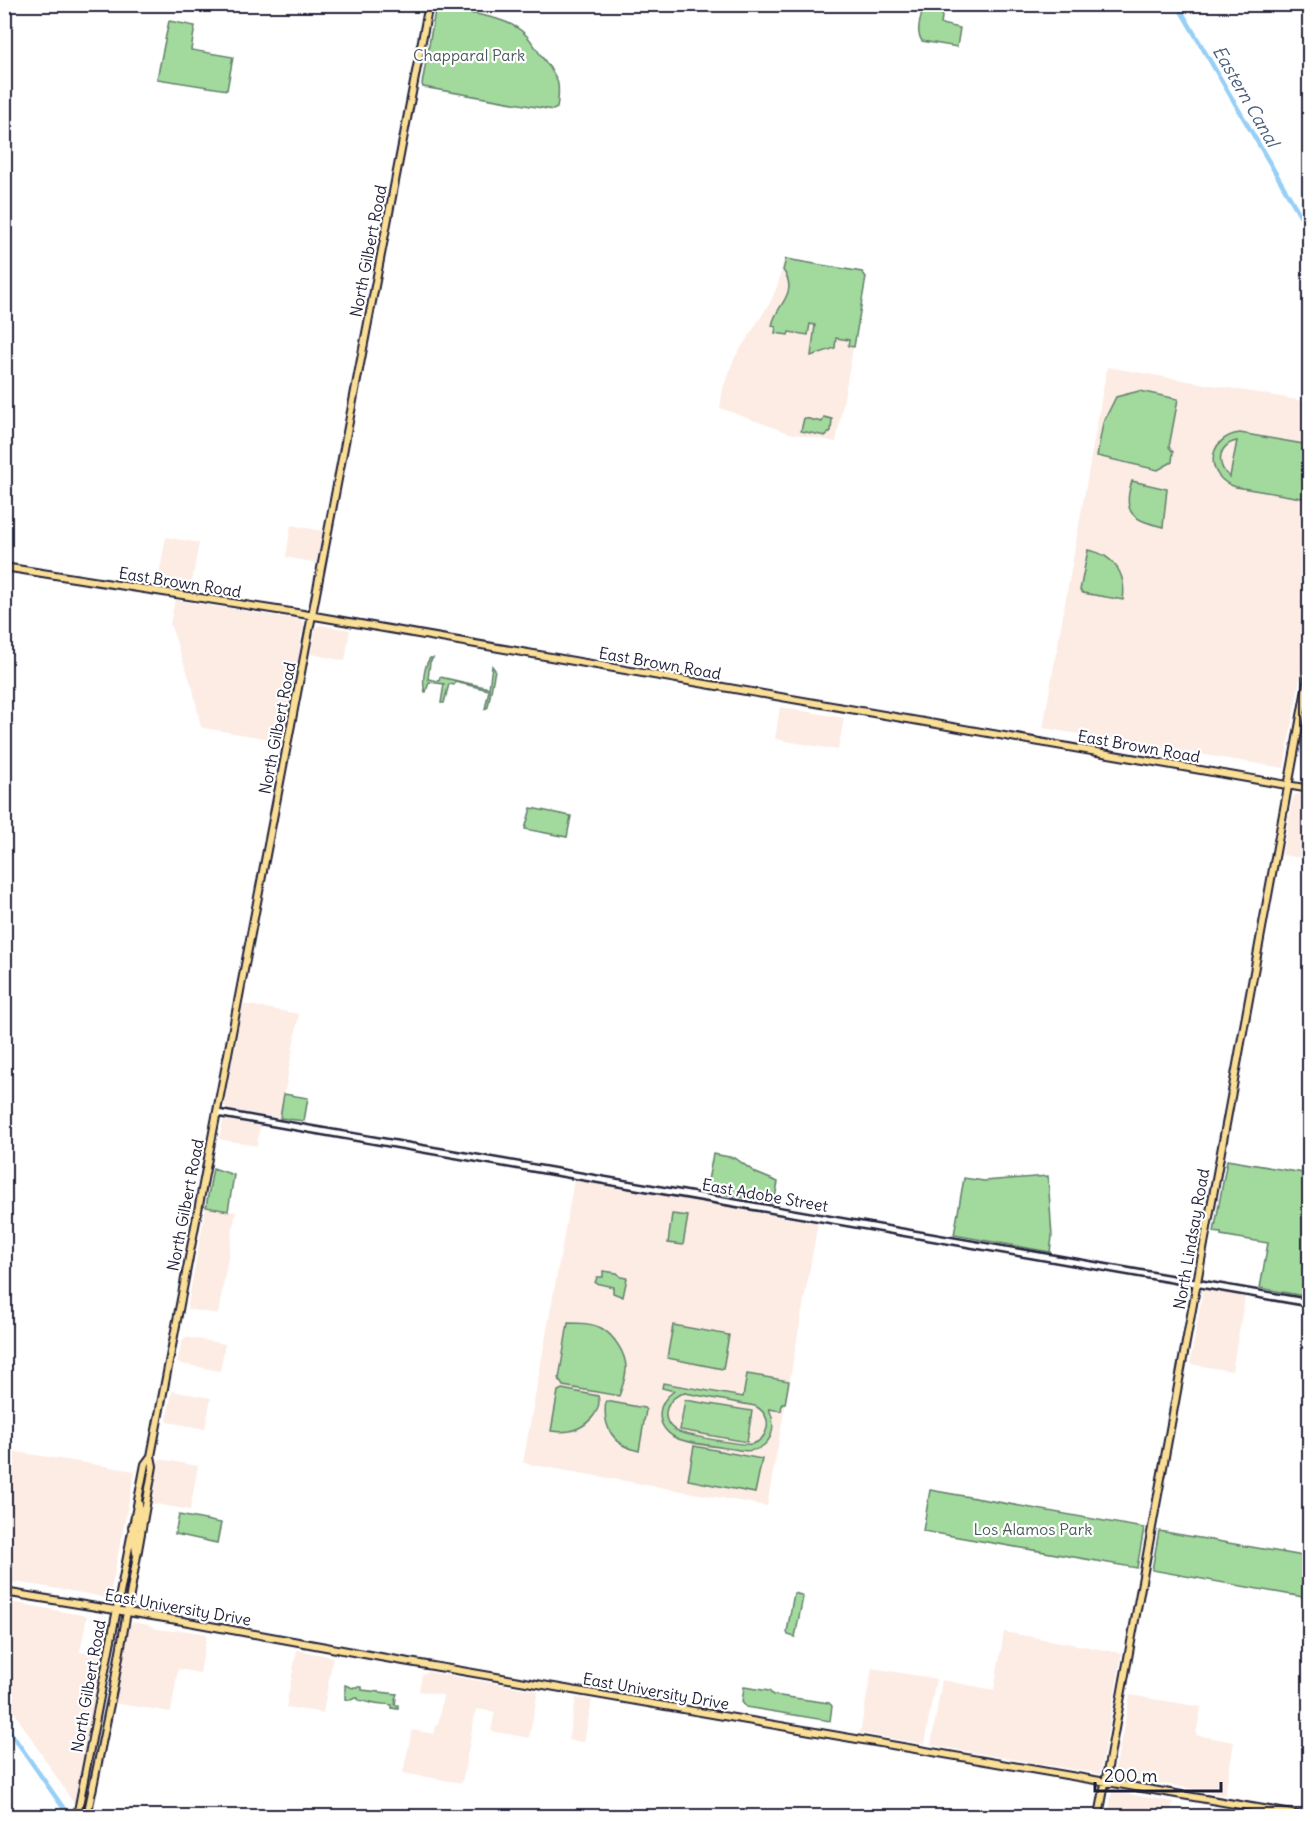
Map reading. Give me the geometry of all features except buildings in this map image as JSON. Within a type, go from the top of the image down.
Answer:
[{"type":"main road","name":"North Gilbert Road","points":[[87,1816],[114,1685],[142,1528],[153,1466],[151,1456],[429,4]]},
{"type":"main road","name":"East Brown Road","points":[[4,567],[313,616],[1310,789]]},
{"type":"main road","name":"North Lindsay Road","points":[[1099,1816],[1310,667]]},
{"type":"main road","name":"North Gilbert Road","points":[[77,1816],[92,1747],[144,1464],[151,1456]]},
{"type":"main road","points":[[137,1500],[140,1509],[138,1525],[142,1528]]},
{"type":"main road","points":[[132,1527],[136,1531],[137,1556]]},
{"type":"main road","name":"East University Drive","points":[[4,1592],[1304,1816]]},
{"type":"main road","points":[[103,1683],[114,1685]]},
{"type":"main road","points":[[92,1747],[101,1749]]},
{"type":"main road","points":[[80,1804],[89,1806]]},
{"type":"street","name":"East Adobe Street","points":[[217,1113],[1310,1303]]},
{"type":"shaded area","points":[[784,259],[862,272],[866,277],[836,442],[789,433],[720,408],[723,388],[734,359],[771,301]]},
{"type":"shaded area","points":[[1107,367],[1309,402],[1309,627],[1284,768],[1043,728]]},
{"type":"shaded area","points":[[291,525],[322,531],[317,563],[286,557]]},
{"type":"shaded area","points":[[166,537],[199,543],[190,591],[157,586]]},
{"type":"shaded area","points":[[175,600],[301,620],[304,623],[283,741],[201,727],[193,689],[170,624]]},
{"type":"shaded area","points":[[320,625],[350,630],[345,661],[311,654],[316,628]]},
{"type":"shaded area","points":[[780,707],[844,718],[838,750],[775,739]]},
{"type":"shaded area","points":[[1297,794],[1309,796],[1309,859],[1282,855],[1293,797]]},
{"type":"shaded area","points":[[243,1004],[299,1014],[280,1118],[227,1109],[224,1104]]},
{"type":"shaded area","points":[[223,1120],[260,1126],[257,1146],[219,1139]]},
{"type":"shaded area","points":[[574,1180],[818,1223],[767,1506],[523,1463]]},
{"type":"shaded area","points":[[206,1207],[236,1212],[218,1314],[187,1309]]},
{"type":"shaded area","points":[[1203,1289],[1245,1297],[1232,1371],[1190,1364]]},
{"type":"shaded area","points":[[185,1337],[225,1344],[220,1371],[177,1363]]},
{"type":"shaded area","points":[[172,1391],[211,1398],[205,1429],[168,1422]]},
{"type":"shaded area","points":[[4,1450],[135,1471],[109,1599],[16,1582],[5,1584]]},
{"type":"shaded area","points":[[159,1459],[198,1466],[190,1510],[150,1503]]},
{"type":"shaded area","points":[[16,1603],[87,1616],[80,1652],[103,1656],[74,1804],[5,1698],[5,1604]]},
{"type":"shaded area","points":[[133,1622],[157,1629],[207,1634],[200,1673],[178,1669],[171,1712],[114,1703],[128,1626]]},
{"type":"shaded area","points":[[1004,1632],[1122,1653],[1100,1774],[931,1745],[942,1680],[994,1690]]},
{"type":"shaded area","points":[[297,1650],[333,1657],[323,1713],[286,1707]]},
{"type":"shaded area","points":[[872,1668],[936,1679],[924,1744],[860,1733]]},
{"type":"shaded area","points":[[428,1672],[538,1691],[529,1738],[491,1731],[495,1712],[476,1709],[462,1783],[403,1773],[412,1730],[434,1734],[436,1725],[438,1725],[443,1695],[419,1691],[422,1675]]},
{"type":"shaded area","points":[[1130,1695],[1201,1707],[1196,1735],[1234,1742],[1225,1795],[1114,1775]]},
{"type":"shaded area","points":[[576,1698],[592,1700],[584,1742],[568,1740]]},
{"type":"shaded area","points":[[1112,1791],[1173,1802],[1170,1816],[1108,1816]]},
{"type":"green space","points":[[942,5],[941,24],[960,28],[957,47],[922,41],[919,33],[920,20],[923,7]]},
{"type":"green space","name":"Chapparal Park","points":[[439,8],[497,19],[518,28],[530,40],[555,75],[559,91],[557,108],[553,110],[423,87],[435,11]]},
{"type":"green space","points":[[169,21],[195,26],[191,50],[233,57],[227,90],[157,79]]},
{"type":"green space","points":[[786,259],[862,272],[866,277],[854,347],[848,346],[849,340],[836,338],[835,348],[811,356],[815,325],[810,324],[808,335],[789,332],[788,335],[775,333],[776,327],[772,326],[774,319],[788,293],[788,278],[783,270]]},
{"type":"green space","points":[[1139,391],[1178,399],[1169,447],[1173,452],[1172,462],[1158,470],[1097,456],[1103,423],[1116,397]]},
{"type":"green space","points":[[824,417],[832,419],[831,431],[825,436],[801,431],[804,418],[822,422]]},
{"type":"green space","points":[[1240,433],[1309,445],[1303,490],[1309,489],[1309,497],[1301,498],[1236,487],[1226,482],[1218,475],[1213,458],[1215,449],[1229,436]],"holes":[[[1237,441],[1230,477],[1222,467],[1221,456],[1226,446]]]},
{"type":"green space","points":[[1132,481],[1167,489],[1163,527],[1144,522],[1133,514],[1128,501]]},
{"type":"green space","points":[[1088,550],[1105,556],[1117,567],[1123,582],[1123,600],[1083,593],[1080,590]]},
{"type":"green space","points":[[430,658],[433,658],[430,662],[428,679],[439,681],[440,677],[489,688],[492,666],[495,670],[488,707],[485,709],[489,690],[455,682],[454,685],[449,684],[444,703],[441,703],[444,684],[429,682],[425,692],[424,675]]},
{"type":"green space","points":[[531,808],[571,816],[567,837],[525,829]]},
{"type":"green space","points":[[284,1094],[308,1098],[304,1121],[280,1118]]},
{"type":"green space","points":[[713,1154],[735,1158],[756,1173],[778,1182],[774,1203],[706,1191]]},
{"type":"green space","points":[[1227,1160],[1309,1174],[1309,1297],[1260,1288],[1268,1243],[1214,1232]]},
{"type":"green space","points":[[213,1168],[234,1175],[228,1211],[206,1207]]},
{"type":"green space","points":[[1048,1176],[1052,1237],[1050,1252],[954,1235],[964,1178],[984,1181]]},
{"type":"green space","points":[[672,1214],[688,1216],[683,1245],[668,1243]]},
{"type":"green space","points":[[603,1271],[617,1273],[627,1278],[623,1297],[613,1293],[613,1287],[595,1283],[597,1277],[603,1277]]},
{"type":"green space","points":[[568,1323],[597,1326],[606,1331],[618,1345],[626,1368],[619,1396],[563,1386],[559,1379]]},
{"type":"green space","points":[[673,1325],[729,1335],[723,1369],[667,1358]]},
{"type":"green space","points":[[747,1374],[789,1381],[785,1404],[782,1404],[781,1411],[769,1409],[773,1426],[771,1434],[763,1446],[757,1449],[739,1450],[679,1439],[668,1433],[661,1421],[663,1403],[674,1391],[662,1388],[663,1383],[743,1397]],"holes":[[[685,1393],[755,1406],[765,1415],[767,1424],[763,1436],[752,1444],[726,1442],[680,1432],[670,1425],[666,1414],[673,1398]]]},
{"type":"green space","points":[[562,1389],[598,1396],[598,1408],[592,1418],[581,1427],[570,1431],[551,1431],[558,1391]]},
{"type":"green space","points":[[685,1400],[752,1411],[747,1442],[680,1430]]},
{"type":"green space","points":[[606,1401],[646,1410],[639,1451],[622,1445],[611,1434],[606,1419]]},
{"type":"green space","points":[[694,1446],[762,1459],[755,1493],[688,1480]]},
{"type":"green space","name":"Los Alamos Park","points":[[930,1490],[1144,1528],[1137,1568],[923,1531]]},
{"type":"green space","points":[[179,1515],[221,1523],[217,1543],[175,1534]]},
{"type":"green space","points":[[1159,1531],[1309,1557],[1309,1598],[1152,1570]]},
{"type":"green space","points":[[794,1593],[803,1597],[795,1637],[788,1635],[787,1632]]},
{"type":"green space","points":[[345,1685],[353,1688],[362,1687],[362,1690],[397,1694],[395,1705],[398,1705],[398,1709],[392,1708],[392,1705],[371,1703],[358,1700],[358,1698],[345,1699]]},
{"type":"green space","points":[[744,1687],[769,1691],[773,1695],[829,1703],[832,1706],[830,1721],[746,1707],[742,1702]]},
{"type":"waterway","name":"Eastern Canal","points":[[1177,4],[1310,232]]},
{"type":"waterway","points":[[4,1723],[69,1816]]}]
